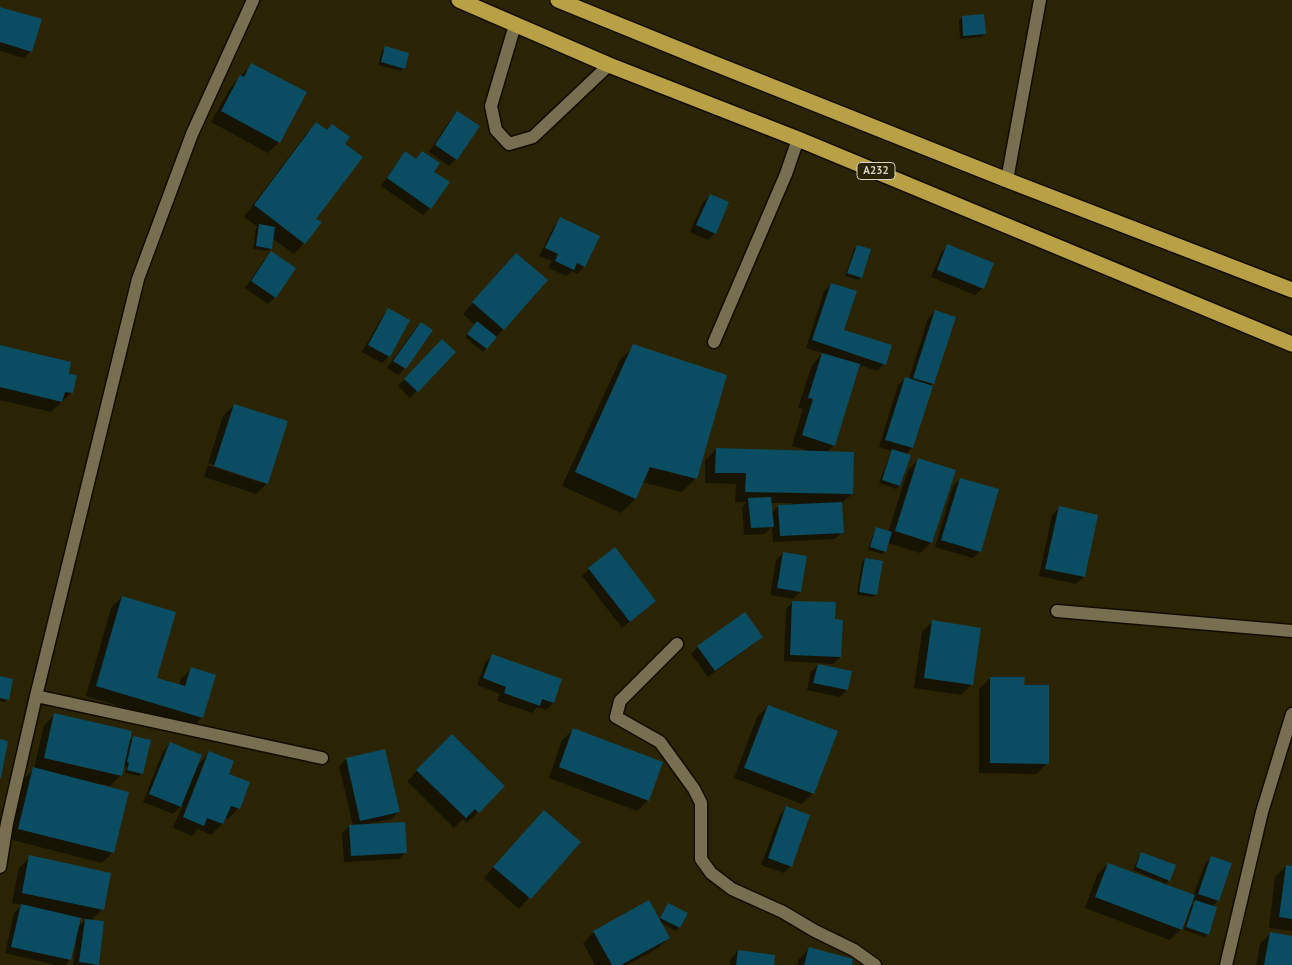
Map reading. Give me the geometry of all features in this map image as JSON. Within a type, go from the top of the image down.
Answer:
[{"type":"highway","name":"A232","points":[[459,0],[609,65],[798,139],[1292,344]]},
{"type":"highway","points":[[558,0],[1007,180],[1292,290]]},
{"type":"street","points":[[0,866],[7,823],[36,696],[138,279],[192,134],[253,0]]},
{"type":"street","points":[[1007,180],[1040,0]]},
{"type":"street","points":[[514,25],[491,106],[496,130],[509,144],[533,137],[609,65]]},
{"type":"street","points":[[714,342],[786,174],[798,139]]},
{"type":"street","points":[[1057,611],[1292,631]]},
{"type":"street","points":[[676,644],[620,701],[616,717],[660,742],[694,789],[701,803],[701,859],[711,873],[732,889],[783,912],[815,931],[854,950],[875,965]]},
{"type":"street","points":[[36,696],[322,758]]},
{"type":"street","points":[[1226,965],[1262,812],[1292,714]]},
{"type":"building","points":[[0,7],[42,19],[32,52],[0,42]]},
{"type":"building","points":[[984,14],[986,34],[963,36],[962,16]]},
{"type":"building","points":[[385,46],[409,53],[405,69],[381,62]]},
{"type":"building","points":[[251,63],[307,92],[280,143],[221,111],[240,75],[244,77]]},
{"type":"building","points":[[457,111],[480,126],[457,160],[435,145]]},
{"type":"building","points":[[316,122],[327,130],[332,124],[350,137],[345,144],[363,157],[316,219],[322,222],[305,244],[254,205]]},
{"type":"building","points":[[405,151],[416,159],[422,151],[440,163],[434,172],[450,182],[431,209],[387,178]]},
{"type":"building","points":[[710,194],[729,202],[716,234],[696,225]]},
{"type":"building","points":[[560,217],[600,236],[585,267],[577,263],[574,270],[555,261],[558,254],[545,248]]},
{"type":"building","points":[[259,224],[275,227],[272,249],[256,246]]},
{"type":"building","points":[[947,244],[994,263],[984,289],[937,270]]},
{"type":"building","points":[[857,245],[871,249],[862,278],[847,273]]},
{"type":"building","points":[[271,251],[296,268],[276,298],[251,281]]},
{"type":"building","points":[[516,253],[548,280],[504,330],[472,302]]},
{"type":"building","points":[[831,283],[857,291],[844,330],[892,345],[886,365],[812,340]]},
{"type":"building","points":[[388,308],[410,320],[390,357],[368,345]]},
{"type":"building","points":[[935,310],[956,317],[934,384],[913,378]]},
{"type":"building","points":[[477,321],[497,337],[487,349],[467,334]]},
{"type":"building","points":[[421,322],[433,330],[406,369],[393,361]]},
{"type":"building","points":[[442,339],[456,352],[418,392],[404,379]]},
{"type":"building","points":[[633,344],[727,375],[697,479],[650,467],[636,499],[575,472]]},
{"type":"building","points":[[0,345],[71,362],[69,374],[77,375],[73,393],[65,392],[62,402],[0,387]]},
{"type":"building","points":[[822,353],[860,364],[835,446],[802,435],[813,399],[808,398]]},
{"type":"building","points":[[905,377],[933,386],[913,448],[885,440]]},
{"type":"building","points":[[234,404],[288,421],[268,484],[214,466]]},
{"type":"building","points":[[716,448],[854,452],[853,494],[745,492],[746,473],[715,473]]},
{"type":"building","points":[[892,449],[911,455],[900,486],[882,480]]},
{"type":"building","points":[[918,458],[956,470],[932,543],[895,531]]},
{"type":"building","points":[[960,478],[999,489],[981,552],[941,540]]},
{"type":"building","points":[[771,497],[774,527],[751,528],[748,498]]},
{"type":"building","points":[[842,502],[844,533],[780,536],[778,505]]},
{"type":"building","points":[[1059,506],[1098,515],[1085,577],[1045,569]]},
{"type":"building","points":[[876,527],[892,532],[886,552],[870,547]]},
{"type":"building","points":[[615,547],[656,601],[630,622],[588,568]]},
{"type":"building","points":[[783,552],[807,556],[801,592],[777,588]]},
{"type":"building","points":[[865,558],[883,561],[877,595],[859,592]]},
{"type":"building","points":[[122,596],[176,612],[157,678],[185,686],[191,667],[216,675],[203,718],[96,686]]},
{"type":"building","points":[[792,601],[836,602],[835,619],[843,620],[841,657],[790,655]]},
{"type":"building","points":[[745,612],[763,637],[715,671],[697,646]]},
{"type":"building","points":[[932,620],[981,628],[973,685],[924,678]]},
{"type":"building","points":[[492,654],[562,679],[554,703],[542,699],[540,706],[504,693],[506,687],[483,678]]},
{"type":"building","points":[[818,664],[852,671],[848,690],[813,683]]},
{"type":"building","points":[[0,676],[13,679],[9,700],[0,698]]},
{"type":"building","points":[[990,677],[1025,677],[1024,685],[1049,685],[1049,764],[990,763]]},
{"type":"building","points":[[768,705],[838,731],[814,794],[744,768]]},
{"type":"building","points":[[54,713],[132,731],[122,776],[44,758]]},
{"type":"building","points":[[573,728],[663,762],[649,801],[559,767]]},
{"type":"building","points":[[452,734],[505,786],[479,813],[475,809],[466,818],[416,770]]},
{"type":"building","points":[[133,736],[151,740],[143,774],[127,770]]},
{"type":"building","points":[[0,739],[8,741],[1,778],[0,778]]},
{"type":"building","points":[[170,742],[202,755],[181,807],[149,794]]},
{"type":"building","points":[[385,749],[400,812],[360,821],[346,758]]},
{"type":"building","points":[[209,751],[234,761],[229,774],[250,782],[240,809],[231,806],[223,824],[207,818],[204,826],[183,817]]},
{"type":"building","points":[[33,767],[129,792],[114,853],[18,829]]},
{"type":"building","points":[[786,806],[810,815],[792,867],[768,858]]},
{"type":"building","points":[[544,810],[581,842],[531,899],[493,867]]},
{"type":"building","points":[[405,822],[407,853],[351,856],[349,825]]},
{"type":"building","points":[[1141,852],[1176,865],[1170,881],[1136,867]]},
{"type":"building","points":[[29,855],[111,873],[104,910],[22,893]]},
{"type":"building","points":[[1211,856],[1232,863],[1219,901],[1198,894]]},
{"type":"building","points":[[1108,863],[1195,895],[1182,930],[1095,897]]},
{"type":"building","points":[[1286,865],[1292,866],[1292,919],[1279,917]]},
{"type":"building","points":[[649,900],[670,938],[621,965],[612,965],[593,931]]},
{"type":"building","points":[[1195,900],[1217,907],[1209,935],[1186,927]]},
{"type":"building","points":[[668,903],[688,913],[680,928],[660,918]]},
{"type":"building","points":[[21,904],[81,918],[71,960],[11,947]]},
{"type":"building","points":[[85,919],[104,921],[99,965],[79,962]]},
{"type":"building","points":[[1270,932],[1292,936],[1292,965],[1264,965]]},
{"type":"building","points":[[809,947],[853,959],[852,965],[804,965]]},
{"type":"building","points":[[738,950],[775,955],[774,965],[736,965]]}]
